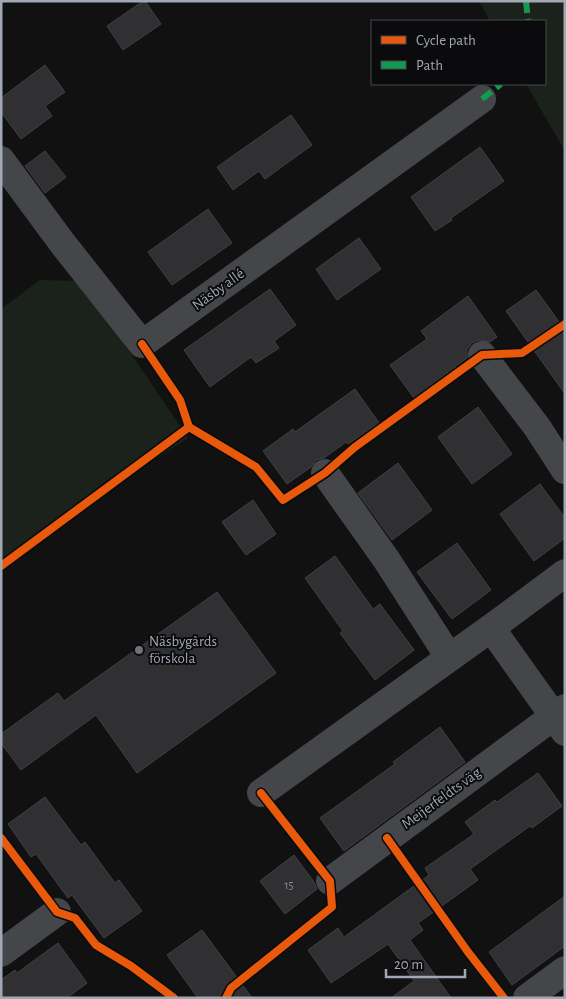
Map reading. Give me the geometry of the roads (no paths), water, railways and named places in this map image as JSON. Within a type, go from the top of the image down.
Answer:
[{"type":"street","name":"Näsby allé","points":[[1,160],[142,344],[482,99]]},
{"type":"street","points":[[482,355],[536,427],[565,470]]},
{"type":"street","points":[[324,473],[386,559],[449,657]]},
{"type":"street","points":[[261,793],[565,573]]},
{"type":"street","name":"Meijerfeldts väg","points":[[330,881],[561,719],[490,628]]},
{"type":"street","points":[[1,953],[56,912]]},
{"type":"street","points":[[527,998],[565,970]]},
{"type":"place","name":"Näsbygårds förskola","points":[[139,650]]}]
